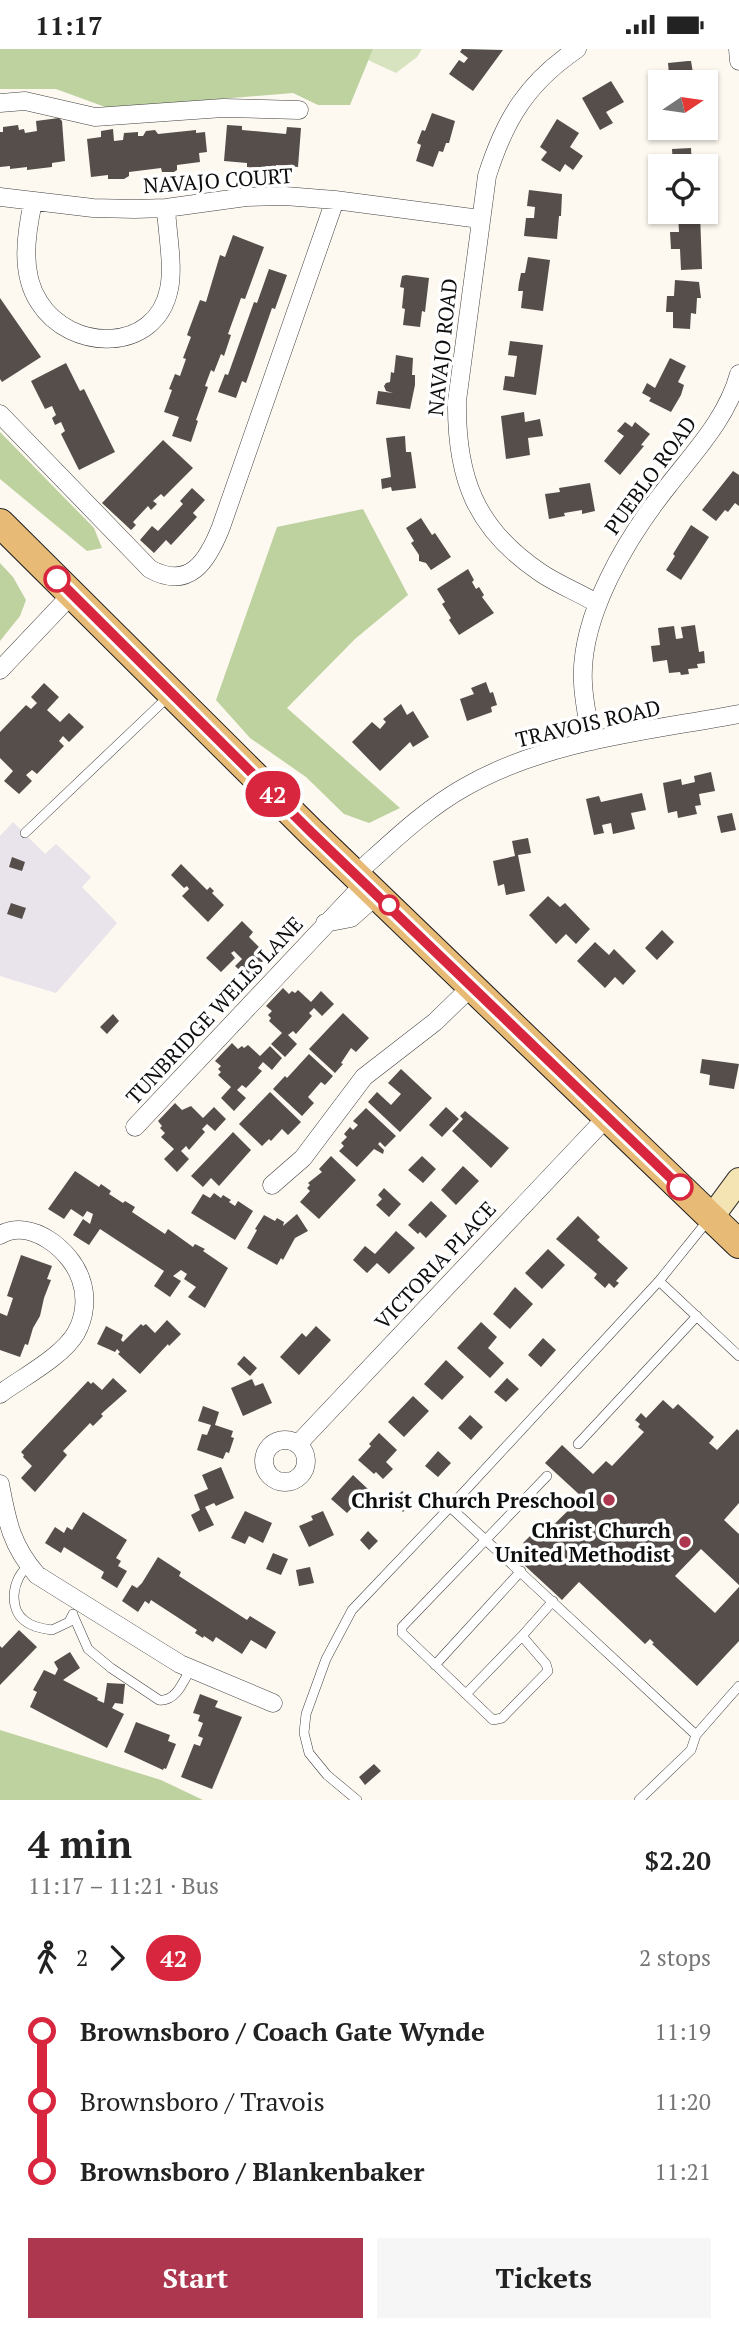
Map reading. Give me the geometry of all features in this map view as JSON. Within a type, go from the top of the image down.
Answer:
[{"type":"main road","points":[[0,523],[311,832],[739,1244]]},
{"type":"street","name":"NAVAJO ROAD","points":[[577,49],[554,65],[531,87],[511,115],[486,176],[457,401],[456,433],[460,464],[468,489],[483,517],[515,553],[541,574],[598,604]]},
{"type":"street","points":[[738,49],[739,61]]},
{"type":"street","points":[[0,103],[25,101],[95,117],[223,108],[299,110]]},
{"type":"street","name":"NAVAJO COURT","points":[[0,197],[93,208],[166,208],[246,197],[285,196],[480,219]]},
{"type":"street","points":[[0,414],[150,569],[163,576],[189,573],[202,564],[212,550],[335,200]]},
{"type":"street","points":[[33,202],[26,246],[31,283],[39,302],[52,319],[79,335],[107,340],[141,330],[157,315],[167,298],[170,279],[166,208]]},
{"type":"street","name":"PUEBLO ROAD","points":[[598,604],[637,526],[721,415],[739,374]]},
{"type":"street","points":[[0,670],[72,594]]},
{"type":"street","points":[[592,741],[583,670],[598,604]]},
{"type":"street","name":"TRAVOIS ROAD","points":[[366,884],[420,817],[466,786],[506,766],[592,741],[739,714]]},
{"type":"street","name":"TUNBRIDGE WELLS LANE","points":[[135,1127],[325,923],[351,918],[366,884]]},
{"type":"street","points":[[272,1185],[303,1158],[364,1077],[435,1023],[471,988]]},
{"type":"street","name":"VICTORIA PLACE","points":[[298,1444],[606,1118]]},
{"type":"street","points":[[711,1218],[739,1180]]},
{"type":"street","points":[[0,1235],[16,1230],[30,1231],[58,1247],[78,1271],[85,1297],[80,1325],[69,1342],[0,1394]]},
{"type":"street","points":[[0,1483],[13,1541],[37,1575],[76,1609],[191,1668],[274,1703]]},
{"type":"lane","points":[[24,834],[173,692]]},
{"type":"lane","points":[[357,1800],[327,1775],[309,1753],[304,1733],[306,1714],[326,1660],[352,1610],[659,1281],[711,1218]]},
{"type":"lane","points":[[659,1281],[739,1356]]},
{"type":"lane","points":[[578,1444],[696,1316]]},
{"type":"lane","points":[[522,1636],[546,1664],[548,1671],[502,1717],[493,1720],[402,1633],[402,1627],[547,1476]]},
{"type":"lane","points":[[450,1507],[696,1735]]},
{"type":"lane","points":[[29,1566],[18,1579],[14,1597],[16,1612],[23,1621],[52,1630],[69,1622],[76,1609]]},
{"type":"lane","points":[[435,1665],[521,1571]]},
{"type":"lane","points":[[466,1694],[553,1601]]},
{"type":"lane","points":[[76,1609],[88,1649],[104,1664],[159,1700],[173,1698],[191,1668]]},
{"type":"lane","points":[[639,1800],[691,1750],[696,1735],[739,1686]]},
{"type":"shaded area","points":[[13,822],[45,854],[56,844],[91,877],[82,887],[117,923],[56,993],[0,976],[0,836]]},
{"type":"green space","points":[[0,49],[373,49],[350,105],[318,105],[293,93],[108,108],[56,89],[0,89]]},
{"type":"green space","points":[[373,49],[422,49],[417,57],[396,73],[368,60]]},
{"type":"green space","points":[[0,432],[94,528],[102,548],[87,551],[0,479]]},
{"type":"green space","points":[[363,509],[408,595],[355,639],[287,708],[400,808],[369,823],[344,814],[306,777],[250,738],[216,700],[277,527]]},
{"type":"green space","points":[[0,563],[13,577],[26,600],[20,616],[0,641]]},
{"type":"green space","points":[[0,1730],[161,1780],[203,1800],[0,1800]]},
{"type":"building","points":[[462,49],[503,50],[473,91],[449,74],[459,60],[464,63],[468,58],[460,52]]},
{"type":"building","points":[[691,61],[692,70],[669,70],[668,63]]},
{"type":"building","points":[[611,81],[624,102],[606,112],[613,123],[600,130],[582,98]]},
{"type":"building","points":[[432,113],[455,121],[449,143],[446,143],[443,152],[439,151],[433,167],[416,161],[421,145],[417,143]]},
{"type":"building","points":[[59,118],[62,121],[65,161],[52,163],[52,167],[27,170],[27,167],[0,167],[0,132],[3,132],[3,127],[18,125],[19,130],[24,129],[25,133],[37,131],[36,121]]},
{"type":"building","points":[[557,119],[579,133],[570,147],[583,156],[573,170],[565,164],[560,172],[541,160],[547,152],[540,147]]},
{"type":"building","points":[[227,125],[242,126],[242,130],[286,134],[287,127],[301,128],[298,167],[247,167],[247,163],[224,161]]},
{"type":"building","points":[[113,129],[114,141],[123,140],[124,133],[138,132],[138,136],[143,136],[146,131],[155,130],[158,134],[196,130],[196,133],[205,132],[207,152],[199,153],[200,162],[177,165],[174,172],[162,172],[161,168],[129,172],[129,176],[124,179],[108,179],[108,175],[91,177],[87,139],[101,137],[101,131]]},
{"type":"building","points":[[691,148],[691,154],[672,154],[672,149]]},
{"type":"building","points":[[529,190],[562,194],[557,239],[524,236],[526,218],[534,218],[535,207],[527,206]]},
{"type":"building","points":[[679,224],[700,224],[702,269],[681,270],[680,249],[671,249],[670,232],[679,232]]},
{"type":"building","points":[[233,235],[264,247],[245,299],[241,298],[228,334],[231,335],[224,356],[221,354],[205,386],[208,387],[191,442],[172,436],[179,417],[164,412],[175,374],[180,376],[186,359],[183,358],[191,337],[187,335],[200,300],[206,302],[220,255],[225,257]]},
{"type":"building","points":[[528,257],[550,260],[543,311],[521,308],[523,291],[518,291],[519,283],[521,273],[525,273]]},
{"type":"building","points":[[269,269],[287,275],[275,309],[272,308],[246,383],[242,381],[236,398],[218,392],[225,374],[228,375]]},
{"type":"building","points":[[402,276],[429,278],[425,312],[422,311],[420,327],[403,325],[404,288],[400,287]]},
{"type":"building","points":[[675,280],[699,282],[701,298],[697,298],[696,314],[691,313],[690,329],[673,328],[673,312],[666,312],[667,296],[674,296]]},
{"type":"building","points":[[0,298],[41,357],[2,382],[0,379]]},
{"type":"building","points":[[510,341],[543,345],[536,395],[503,390],[505,376],[514,377],[517,356],[508,355]]},
{"type":"building","points":[[396,355],[413,358],[412,375],[415,375],[415,385],[410,409],[376,404],[378,391],[393,393],[386,391],[384,386],[390,382],[391,372],[394,373]]},
{"type":"building","points":[[670,358],[686,366],[678,382],[684,385],[681,395],[671,412],[649,401],[651,398],[642,393],[647,383],[655,388]]},
{"type":"building","points":[[66,363],[80,391],[84,389],[115,452],[79,470],[61,434],[65,431],[61,422],[55,425],[52,418],[56,415],[52,406],[45,409],[31,381]]},
{"type":"building","points":[[524,412],[525,422],[540,419],[543,436],[528,438],[530,455],[506,459],[501,416]]},
{"type":"building","points":[[625,422],[632,427],[635,422],[650,434],[641,445],[644,446],[620,475],[604,461],[624,436],[617,431]]},
{"type":"building","points":[[405,436],[406,452],[411,452],[416,488],[392,491],[391,487],[382,489],[381,479],[391,477],[386,438]]},
{"type":"building","points":[[163,440],[193,468],[164,497],[161,494],[153,501],[157,504],[151,510],[148,506],[133,522],[136,525],[131,530],[102,503]]},
{"type":"building","points":[[733,471],[739,475],[739,506],[735,503],[716,521],[702,510]]},
{"type":"building","points":[[590,483],[595,511],[582,514],[582,510],[564,513],[565,516],[549,519],[545,494],[560,492],[559,488]]},
{"type":"building","points":[[192,488],[205,500],[193,513],[197,517],[171,545],[166,540],[154,553],[140,540],[152,526],[158,531],[183,504],[180,501]]},
{"type":"building","points":[[421,518],[451,557],[431,570],[426,563],[419,561],[419,555],[411,543],[414,541],[406,528]]},
{"type":"building","points":[[691,525],[709,537],[681,580],[666,570]]},
{"type":"building","points":[[468,569],[476,589],[479,587],[484,595],[482,597],[494,613],[459,635],[449,620],[451,618],[442,604],[445,602],[437,589]]},
{"type":"building","points":[[695,625],[699,652],[704,651],[705,663],[697,664],[698,668],[688,669],[689,674],[681,675],[680,672],[669,673],[667,660],[653,662],[651,646],[660,645],[658,628],[674,626],[676,639],[683,638],[681,627]]},
{"type":"building","points":[[486,682],[497,705],[491,707],[492,712],[467,721],[460,699],[474,694],[471,688]]},
{"type":"building","points":[[44,683],[59,697],[47,710],[60,722],[69,713],[84,727],[69,742],[63,736],[59,741],[64,746],[37,774],[32,770],[26,775],[32,781],[19,794],[4,781],[13,771],[0,758],[0,732],[26,705],[31,709],[37,703],[31,697]]},
{"type":"building","points":[[401,704],[407,715],[413,711],[429,737],[413,747],[410,742],[380,771],[352,742],[372,722],[380,729],[386,722],[383,719]]},
{"type":"building","points":[[711,772],[715,791],[699,794],[701,805],[695,806],[697,814],[678,818],[677,811],[668,813],[663,783],[681,779],[682,785],[695,782],[694,776]]},
{"type":"building","points":[[642,793],[646,810],[631,813],[635,829],[613,834],[611,823],[602,825],[604,833],[594,835],[586,799],[599,796],[601,802]]},
{"type":"building","points":[[732,813],[736,830],[721,833],[717,816]]},
{"type":"building","points":[[528,838],[531,853],[518,855],[525,891],[506,895],[504,884],[498,886],[493,861],[515,856],[512,841]]},
{"type":"building","points":[[12,857],[25,862],[22,871],[9,867]]},
{"type":"building","points":[[181,864],[207,890],[210,887],[214,891],[212,893],[224,905],[208,922],[182,896],[189,889],[187,886],[184,888],[171,875]]},
{"type":"building","points":[[548,896],[560,907],[565,903],[590,929],[576,944],[566,934],[556,944],[529,915]]},
{"type":"building","points":[[11,903],[26,908],[22,919],[7,914]]},
{"type":"building","points":[[242,921],[253,932],[249,937],[268,956],[247,977],[235,966],[242,959],[234,951],[231,953],[235,958],[221,972],[206,958]]},
{"type":"building","points":[[662,930],[674,942],[657,960],[645,948]]},
{"type":"building","points":[[595,942],[609,955],[614,949],[636,971],[623,985],[615,977],[605,988],[577,961]]},
{"type":"building","points":[[283,988],[289,994],[298,990],[311,1002],[321,991],[334,1004],[322,1016],[314,1008],[309,1013],[312,1016],[296,1034],[293,1031],[288,1035],[297,1044],[285,1057],[271,1044],[282,1033],[269,1021],[271,1018],[268,1015],[272,1011],[266,1006]]},
{"type":"building","points":[[343,1013],[369,1038],[356,1052],[351,1048],[335,1073],[309,1049]]},
{"type":"building","points":[[113,1014],[119,1021],[107,1034],[100,1027]]},
{"type":"building","points":[[232,1043],[238,1049],[248,1045],[260,1056],[270,1046],[282,1058],[272,1070],[263,1062],[258,1068],[262,1071],[246,1088],[242,1085],[237,1090],[246,1098],[234,1111],[221,1098],[231,1087],[218,1075],[221,1066],[215,1061]]},
{"type":"building","points":[[309,1054],[333,1076],[325,1085],[321,1082],[308,1097],[314,1103],[302,1116],[273,1089]]},
{"type":"building","points":[[702,1059],[739,1064],[734,1089],[709,1085],[710,1075],[700,1073]]},
{"type":"building","points":[[401,1069],[432,1098],[400,1132],[368,1102],[377,1092],[391,1105],[401,1094],[388,1083]]},
{"type":"building","points":[[270,1092],[301,1122],[288,1135],[282,1129],[262,1146],[239,1124]]},
{"type":"building","points":[[175,1103],[182,1110],[191,1106],[203,1118],[214,1107],[226,1119],[215,1131],[207,1124],[202,1129],[205,1132],[189,1150],[186,1146],[181,1151],[189,1159],[177,1172],[164,1159],[174,1149],[161,1137],[165,1133],[158,1121]]},
{"type":"building","points":[[446,1107],[459,1119],[442,1137],[429,1125]]},
{"type":"building","points":[[366,1108],[396,1136],[385,1147],[380,1142],[378,1144],[384,1150],[383,1154],[374,1149],[357,1167],[339,1151],[344,1146],[341,1143],[347,1137],[344,1134],[350,1127],[353,1130],[358,1125],[353,1121]]},
{"type":"building","points":[[465,1111],[509,1148],[491,1168],[452,1131],[463,1119],[460,1116]]},
{"type":"building","points":[[233,1132],[251,1150],[219,1186],[211,1178],[203,1187],[191,1176]]},
{"type":"building","points":[[331,1156],[356,1180],[319,1219],[300,1202],[310,1191],[307,1188],[310,1185],[308,1183],[322,1172],[319,1169]]},
{"type":"building","points":[[422,1156],[436,1169],[423,1183],[408,1170]]},
{"type":"building","points":[[463,1166],[479,1181],[456,1205],[441,1190]]},
{"type":"building","points":[[75,1171],[99,1187],[101,1184],[111,1191],[109,1194],[123,1203],[125,1201],[135,1207],[132,1212],[165,1234],[168,1229],[193,1247],[195,1244],[205,1249],[203,1251],[228,1268],[205,1308],[188,1297],[196,1287],[184,1279],[187,1274],[181,1270],[173,1276],[181,1281],[170,1297],[154,1286],[164,1271],[100,1229],[89,1245],[73,1235],[83,1219],[90,1224],[93,1214],[87,1211],[83,1217],[71,1209],[64,1219],[48,1209]]},
{"type":"building","points":[[384,1188],[401,1204],[389,1217],[376,1205],[382,1199],[378,1195]]},
{"type":"building","points":[[214,1193],[221,1198],[223,1195],[235,1206],[238,1201],[253,1211],[235,1240],[191,1213],[203,1194],[210,1198]]},
{"type":"building","points":[[431,1201],[447,1216],[426,1238],[408,1225]]},
{"type":"building","points":[[297,1214],[308,1231],[295,1238],[283,1260],[281,1258],[277,1265],[247,1248],[264,1215],[284,1222],[283,1226]]},
{"type":"building","points":[[578,1216],[600,1237],[597,1240],[628,1268],[616,1281],[619,1283],[614,1288],[609,1283],[605,1288],[594,1278],[597,1274],[556,1239]]},
{"type":"building","points":[[396,1231],[415,1248],[389,1274],[377,1263],[367,1273],[353,1260],[365,1246],[375,1254]]},
{"type":"building","points":[[548,1249],[565,1265],[542,1289],[525,1273]]},
{"type":"building","points":[[21,1255],[52,1266],[47,1279],[51,1280],[40,1316],[20,1357],[0,1350],[0,1313],[7,1316],[13,1298],[7,1296]]},
{"type":"building","points":[[515,1287],[533,1304],[510,1329],[493,1314]]},
{"type":"building","points":[[167,1320],[181,1334],[140,1374],[118,1354],[120,1352],[117,1349],[115,1352],[97,1344],[106,1326],[123,1335],[123,1342],[141,1324],[146,1324],[155,1333]]},
{"type":"building","points":[[481,1322],[497,1337],[488,1348],[504,1363],[490,1378],[457,1348]]},
{"type":"building","points":[[316,1326],[331,1340],[299,1375],[280,1357],[302,1333],[306,1337]]},
{"type":"building","points":[[543,1338],[556,1350],[541,1367],[528,1355]]},
{"type":"building","points":[[244,1356],[257,1368],[250,1376],[237,1364]]},
{"type":"building","points":[[446,1360],[464,1377],[442,1400],[424,1384]]},
{"type":"building","points":[[113,1378],[127,1391],[101,1414],[103,1416],[93,1426],[90,1423],[63,1451],[67,1455],[35,1492],[21,1478],[32,1466],[21,1452],[88,1381],[102,1390]]},
{"type":"building","points":[[507,1378],[519,1389],[506,1402],[494,1392]]},
{"type":"building","points":[[252,1379],[255,1386],[263,1383],[272,1403],[243,1416],[231,1388]]},
{"type":"building","points":[[413,1396],[429,1411],[404,1437],[388,1422]]},
{"type":"building","points":[[663,1400],[673,1409],[678,1404],[714,1437],[709,1443],[717,1450],[737,1429],[739,1431],[739,1503],[724,1520],[739,1534],[739,1585],[701,1549],[675,1576],[715,1613],[739,1587],[739,1641],[697,1686],[652,1644],[654,1643],[650,1639],[645,1644],[579,1582],[562,1600],[522,1563],[532,1551],[523,1543],[533,1533],[539,1539],[582,1497],[545,1463],[562,1445],[593,1474],[606,1461],[612,1466],[644,1432],[635,1420],[641,1413],[646,1418]]},
{"type":"building","points":[[203,1406],[219,1412],[215,1425],[233,1431],[231,1437],[234,1438],[229,1453],[226,1452],[223,1459],[197,1450],[202,1434],[207,1435],[211,1425],[198,1421]]},
{"type":"building","points":[[470,1415],[483,1427],[471,1440],[458,1428]]},
{"type":"building","points":[[379,1433],[397,1450],[386,1462],[393,1469],[383,1479],[358,1460]]},
{"type":"building","points":[[438,1451],[451,1463],[438,1477],[425,1466]]},
{"type":"building","points":[[221,1467],[234,1498],[216,1506],[214,1503],[205,1507],[214,1525],[199,1532],[191,1515],[200,1510],[194,1495],[208,1489],[202,1475]]},
{"type":"building","points":[[353,1475],[369,1490],[347,1513],[331,1499]]},
{"type":"building","points":[[402,1491],[413,1501],[403,1512],[392,1501]]},
{"type":"building","points":[[245,1511],[272,1523],[263,1543],[249,1536],[245,1544],[231,1538]]},
{"type":"building","points":[[323,1511],[334,1535],[309,1547],[299,1526],[313,1520],[311,1516]]},
{"type":"building","points":[[83,1512],[127,1540],[116,1558],[121,1561],[118,1566],[127,1571],[117,1588],[101,1578],[104,1572],[64,1547],[61,1553],[45,1543],[55,1527],[64,1533],[67,1527],[72,1530]]},
{"type":"building","points":[[368,1531],[378,1541],[369,1550],[360,1540]]},
{"type":"building","points":[[273,1553],[288,1559],[281,1575],[266,1569]]},
{"type":"building","points":[[158,1557],[181,1572],[179,1576],[247,1620],[250,1616],[276,1632],[266,1649],[251,1640],[242,1654],[216,1637],[213,1642],[204,1636],[203,1638],[195,1633],[197,1630],[151,1600],[149,1604],[145,1601],[138,1612],[122,1601],[132,1585],[137,1588],[142,1583]]},
{"type":"building","points":[[310,1567],[314,1583],[299,1586],[296,1570]]},
{"type":"building","points":[[19,1630],[37,1647],[0,1685],[0,1646],[2,1648]]},
{"type":"building","points":[[70,1652],[80,1668],[63,1680],[98,1698],[97,1700],[104,1703],[107,1683],[125,1684],[123,1704],[115,1703],[112,1708],[124,1714],[107,1748],[30,1707],[37,1692],[33,1690],[44,1670],[55,1675],[58,1669],[54,1662]]},
{"type":"building","points":[[200,1694],[218,1701],[215,1707],[242,1717],[212,1789],[181,1777],[194,1744],[200,1746],[203,1738],[198,1736],[203,1723],[198,1721],[200,1715],[193,1713]]},
{"type":"building","points":[[136,1722],[170,1735],[168,1741],[176,1744],[166,1769],[124,1752]]},
{"type":"building","points":[[374,1764],[381,1771],[365,1785],[359,1777]]},
{"type":"bus line","name":"42","points":[[57,579],[311,832],[680,1187]]},
{"type":"place","name":"Christ Church Preschool","points":[[609,1500]]},
{"type":"place","name":"Christ Church United Methodist","points":[[685,1542]]}]
